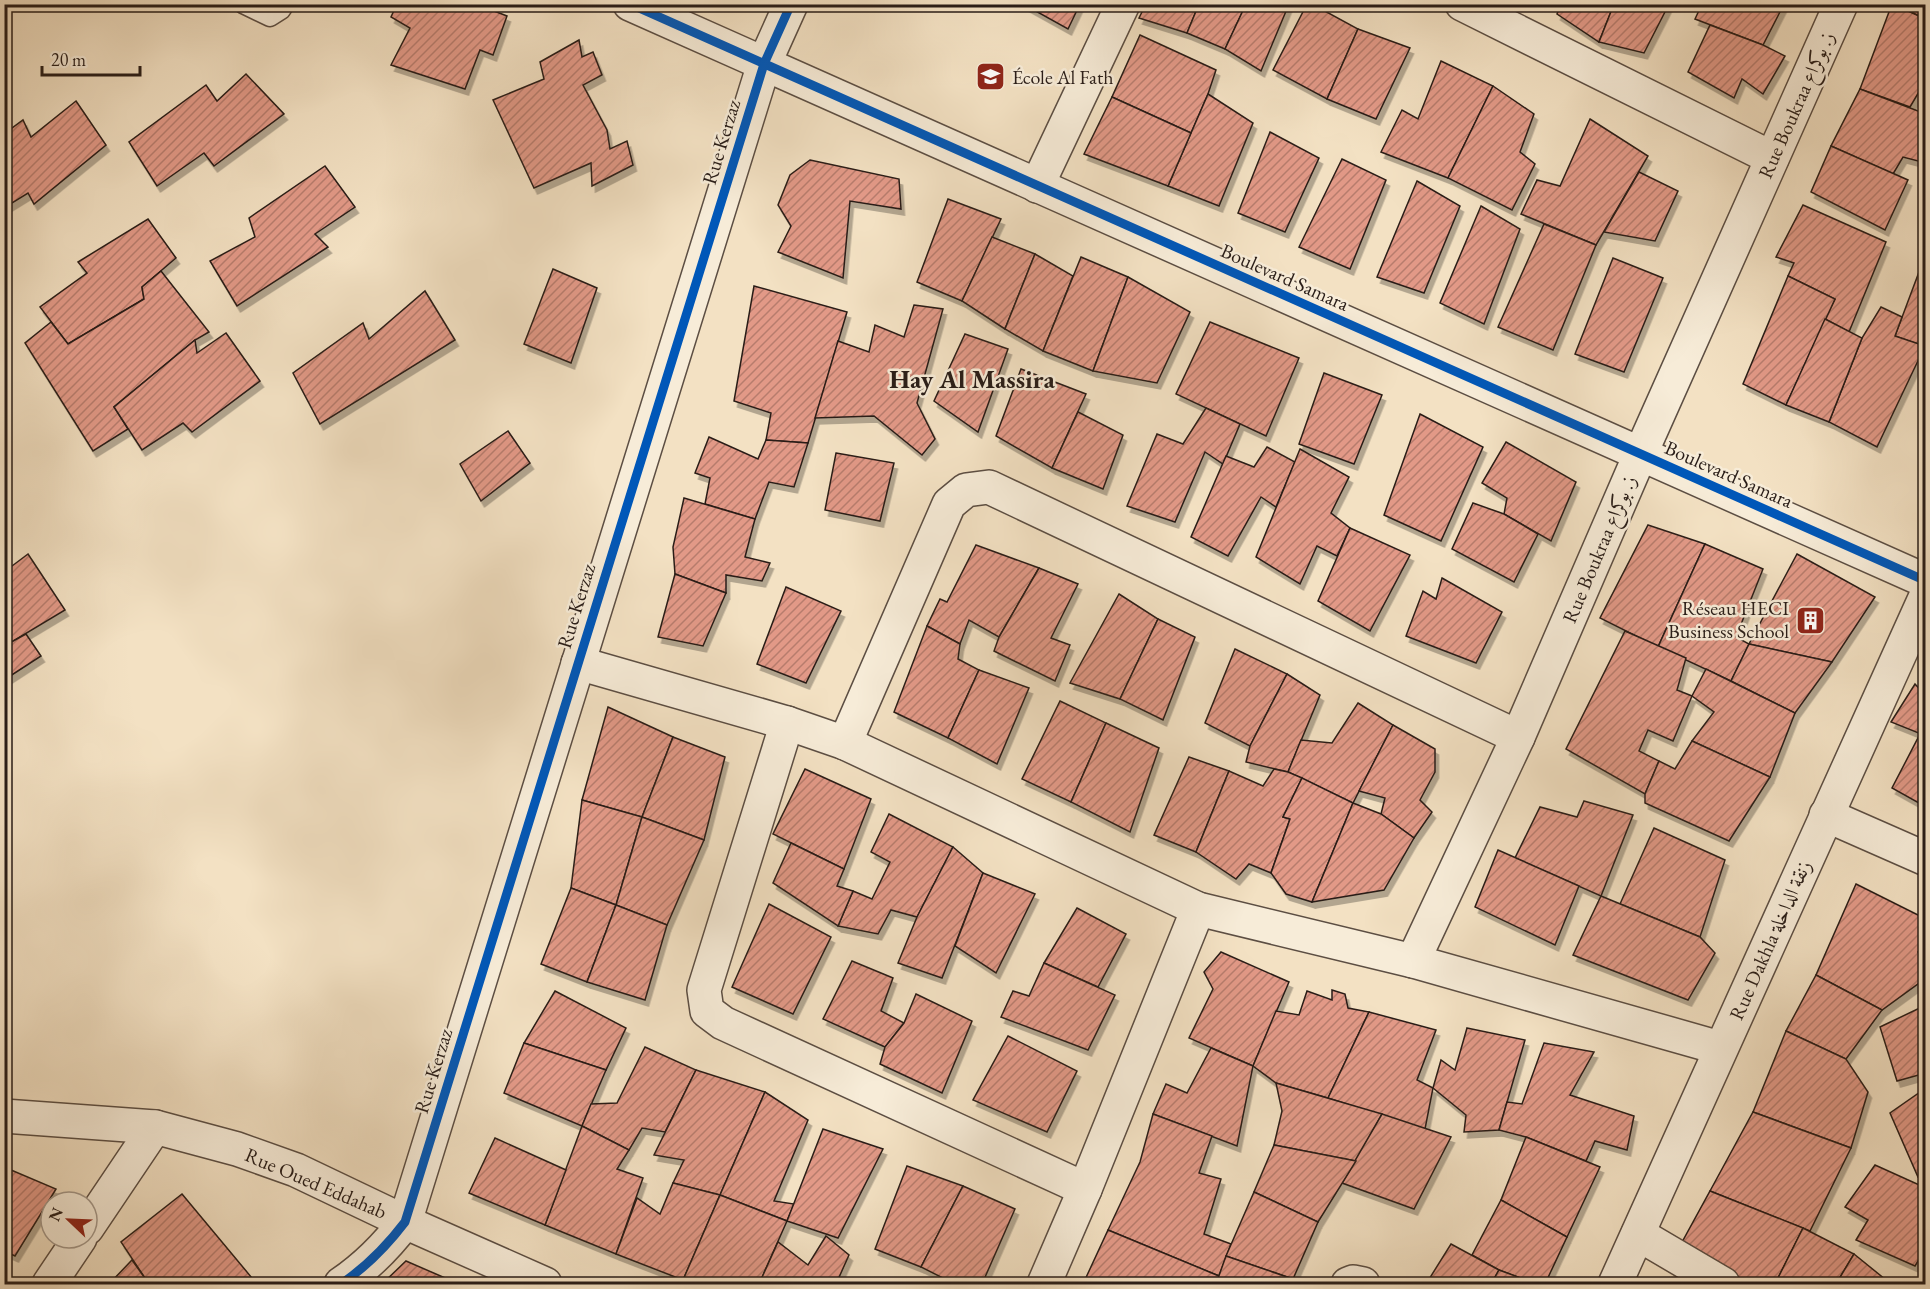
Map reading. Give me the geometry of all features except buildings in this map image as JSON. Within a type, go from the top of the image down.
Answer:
[{"type":"street","name":"Boulevard Samara","points":[[630,4],[1926,581]]},
{"type":"street","name":"Rue Kerzaz","points":[[341,1284],[359,1272],[388,1245],[405,1222],[764,64],[791,4]]},
{"type":"street","points":[[1037,186],[1123,4]]},
{"type":"street","points":[[1462,4],[1772,158]]},
{"type":"street","name":"Rue Boukraa ز. بوكراع","points":[[1413,961],[1518,737],[1640,454],[1841,4]]},
{"type":"street","points":[[845,744],[949,504],[966,490],[989,487],[1518,737]]},
{"type":"street","name":"Rue Dakhla زنقة الداخلة","points":[[1615,1284],[1926,597]]},
{"type":"street","points":[[578,663],[787,723],[845,744],[1198,909],[1413,961],[1720,1048]]},
{"type":"street","points":[[787,723],[704,990],[707,1011],[723,1023],[1085,1189]]},
{"type":"street","points":[[1826,816],[1926,859]]},
{"type":"street","points":[[1044,1284],[1085,1189],[1198,909]]},
{"type":"street","name":"Rue Oued Eddahab","points":[[4,1116],[155,1127],[237,1149],[296,1170],[405,1222],[545,1284]]},
{"type":"street","points":[[99,1210],[155,1127]]},
{"type":"street","points":[[1638,1234],[1723,1284]]},
{"type":"street","points":[[49,1284],[72,1250]]},
{"type":"street","points":[[1348,1284],[1353,1282],[1363,1284]]},
{"type":"lane","points":[[243,4],[270,17],[281,10],[285,4]]},
{"type":"cycle path","points":[[630,4],[1926,581]]},
{"type":"cycle path","points":[[341,1284],[375,1256],[405,1222],[764,64],[791,4]]},
{"type":"place","name":"École Al Fath","points":[[991,77]]},
{"type":"place","name":"Réseau HECI Business School","points":[[1810,620]]},
{"type":"district","name":"Hay Al Massira","points":[[972,379]]}]
